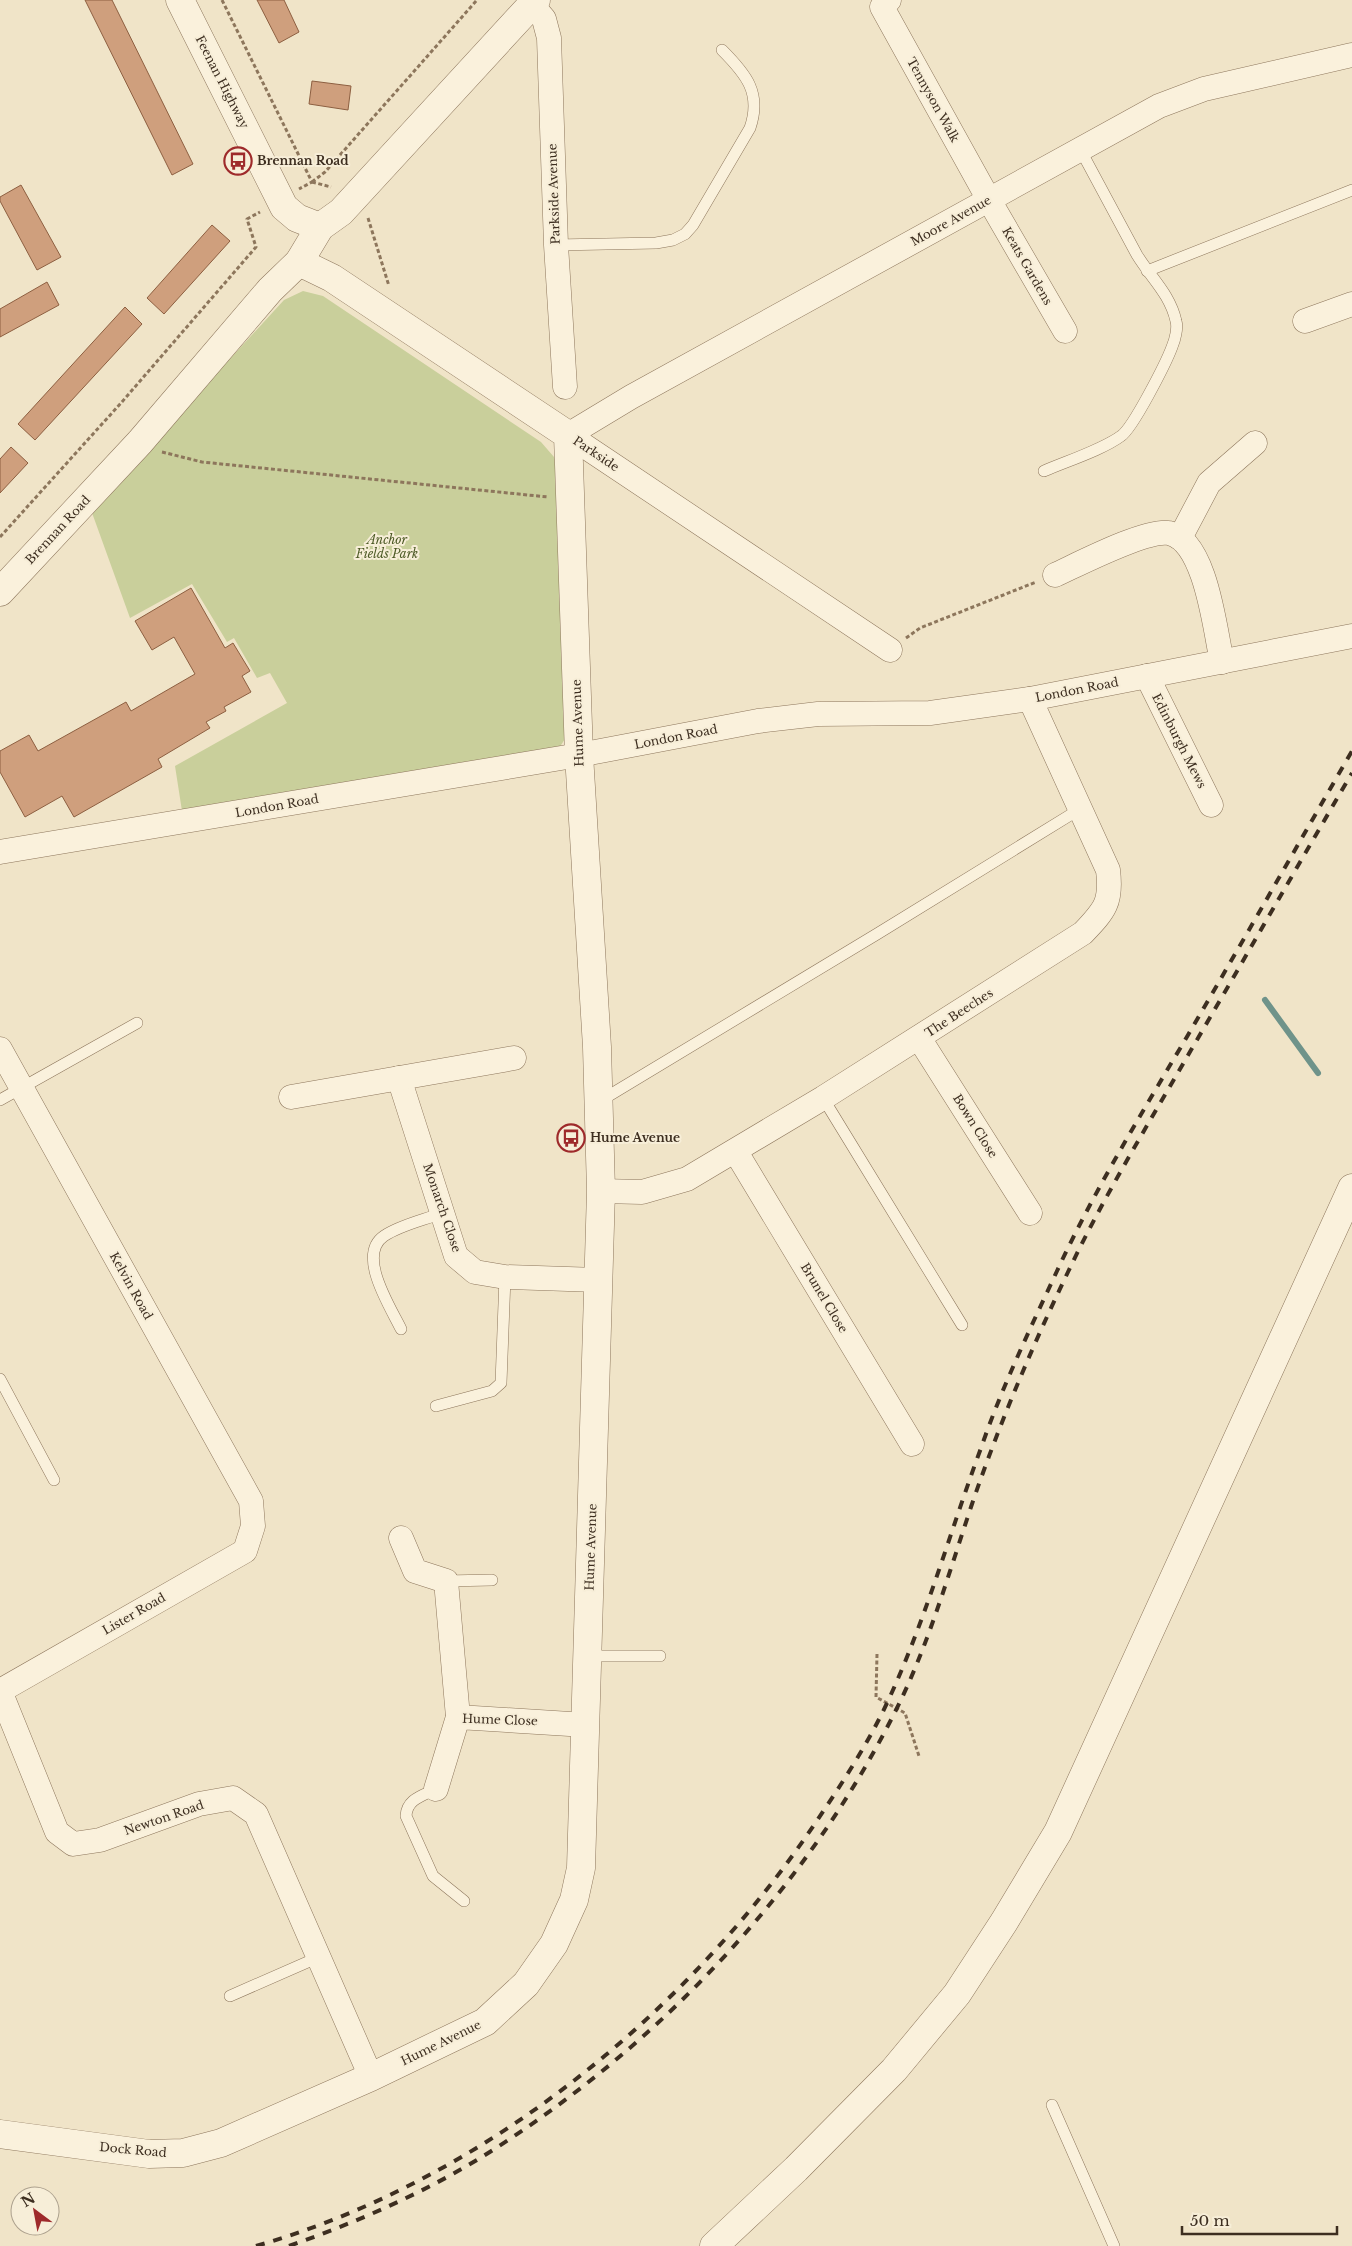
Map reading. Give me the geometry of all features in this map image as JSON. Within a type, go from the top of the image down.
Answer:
[{"type":"street","name":"Feenan Highway","points":[[180,0],[284,207],[296,218],[320,227]]},
{"type":"street","name":"Tennyson Walk","points":[[889,0],[882,7],[989,200]]},
{"type":"street","name":"Brennan Road","points":[[0,592],[140,442],[270,290],[300,262],[320,227],[341,212],[534,2]]},
{"type":"street","name":"Parkside Avenue","points":[[534,2],[544,19],[548,38],[556,245],[565,388]]},
{"type":"street","name":"Moore Avenue","points":[[568,435],[631,397],[1159,106],[1204,89],[1352,55]]},
{"type":"street","name":"Keats Gardens","points":[[989,200],[1065,331]]},
{"type":"street","name":"Parkside","points":[[300,262],[332,278],[890,650]]},
{"type":"street","points":[[1305,321],[1352,304]]},
{"type":"street","name":"Hume Avenue","points":[[371,2077],[485,2022],[526,1984],[554,1944],[574,1900],[581,1868],[601,1191],[600,1101],[579,755],[568,435]]},
{"type":"street","points":[[1180,538],[1208,483],[1255,443]]},
{"type":"street","points":[[1055,575],[1134,540],[1154,534],[1169,533],[1180,538],[1195,554],[1202,569],[1222,662]]},
{"type":"street","name":"London Road","points":[[0,852],[579,755],[758,721],[818,714],[930,713],[1030,700],[1352,636]]},
{"type":"street","name":"Edinburgh Mews","points":[[1147,676],[1212,805]]},
{"type":"street","name":"The Beeches","points":[[601,1191],[642,1192],[687,1179],[736,1152],[919,1038],[1084,933],[1096,920],[1106,906],[1111,889],[1108,870],[1030,700]]},
{"type":"street","name":"Bown Close","points":[[919,1038],[1030,1213]]},
{"type":"street","name":"Kelvin Road","points":[[0,1049],[251,1502],[253,1526]]},
{"type":"street","points":[[291,1097],[514,1058]]},
{"type":"street","name":"Monarch Close","points":[[399,1078],[456,1256],[475,1272],[504,1277],[598,1280]]},
{"type":"street","name":"Brunel Close","points":[[736,1152],[912,1444]]},
{"type":"street","points":[[714,2246],[796,2169],[894,2070],[957,1994],[1004,1922],[1058,1832],[1352,1188]]},
{"type":"street","name":"Lister Road","points":[[0,1691],[245,1551],[253,1526]]},
{"type":"street","points":[[402,1538],[415,1571],[446,1581],[458,1717]]},
{"type":"street","name":"Newton Road","points":[[0,1691],[57,1832],[74,1844],[100,1840],[200,1804],[233,1798],[256,1814],[371,2077]]},
{"type":"street","name":"Hume Close","points":[[436,1789],[458,1717],[586,1725]]},
{"type":"street","name":"Dock Road","points":[[0,2134],[149,2154],[183,2153],[221,2143],[371,2077]]},
{"type":"lane","points":[[556,245],[673,240],[685,234],[693,225],[750,128],[754,115],[754,101],[750,85],[742,69],[722,50]]},
{"type":"lane","points":[[1044,471],[1115,440],[1130,428],[1173,346],[1177,323],[1171,303],[1161,286],[1147,271],[1080,149]]},
{"type":"lane","points":[[1147,271],[1352,190]]},
{"type":"lane","points":[[600,1101],[1080,809]]},
{"type":"lane","points":[[0,1100],[138,1023]]},
{"type":"lane","points":[[823,1098],[962,1324]]},
{"type":"lane","points":[[401,1329],[374,1273],[373,1261],[378,1244],[385,1235],[442,1213]]},
{"type":"lane","points":[[436,1406],[492,1391],[500,1383],[504,1277]]},
{"type":"lane","points":[[0,1379],[54,1480]]},
{"type":"lane","points":[[446,1581],[492,1580]]},
{"type":"lane","points":[[588,1656],[660,1656]]},
{"type":"lane","points":[[436,1789],[411,1801],[406,1808],[406,1816],[433,1876],[464,1901]]},
{"type":"lane","points":[[230,1996],[318,1957]]},
{"type":"lane","points":[[1052,2105],[1114,2246]]},
{"type":"path","points":[[222,0],[312,182],[334,188]]},
{"type":"path","points":[[294,192],[312,182],[324,172],[477,0]]},
{"type":"path","points":[[0,536],[121,403],[250,254],[256,246],[247,220],[266,208]]},
{"type":"path","points":[[367,216],[389,288]]},
{"type":"path","points":[[140,442],[150,449],[202,462],[571,500]]},
{"type":"path","points":[[890,650],[920,628],[1055,575]]},
{"type":"path","points":[[877,1654],[876,1697],[905,1714],[920,1756]]},
{"type":"green space","name":"Anchor Fields Park","points":[[303,291],[323,296],[541,442],[554,457],[559,470],[569,733],[559,748],[182,811],[175,766],[287,703],[270,673],[257,678],[234,638],[227,642],[192,584],[130,618],[91,510],[284,300]]},
{"type":"building","points":[[85,0],[112,0],[193,164],[172,175]]},
{"type":"building","points":[[257,0],[284,0],[299,32],[279,43]]},
{"type":"building","points":[[312,81],[351,86],[348,110],[309,104]]},
{"type":"building","points":[[21,185],[61,257],[37,270],[0,201],[0,197]]},
{"type":"building","points":[[212,225],[230,241],[164,314],[147,298]]},
{"type":"building","points":[[47,282],[59,305],[0,337],[0,309]]},
{"type":"building","points":[[125,307],[142,324],[35,440],[18,424]]},
{"type":"building","points":[[11,447],[28,463],[0,493],[0,459]]},
{"type":"building","points":[[191,588],[225,648],[233,643],[250,671],[242,676],[251,692],[224,707],[226,711],[206,722],[210,728],[158,759],[162,767],[74,817],[62,796],[25,817],[0,772],[0,751],[29,735],[38,751],[126,702],[131,711],[195,674],[174,637],[152,650],[135,621]]},
{"type":"waterway","points":[[1265,1000],[1318,1073]]},
{"type":"railway","points":[[256,2246],[339,2217],[419,2180],[497,2135],[570,2083],[639,2026],[703,1963],[762,1896],[844,1780],[863,1749],[888,1701],[926,1607],[989,1425],[1007,1380],[1071,1241],[1120,1152],[1352,751]]},
{"type":"railway","points":[[289,2246],[365,2217],[462,2169],[548,2112],[609,2066],[667,2015],[721,1960],[771,1902],[818,1841],[859,1777],[896,1710],[918,1661],[946,1585],[981,1477],[1016,1388],[1068,1272],[1127,1160],[1352,773]]},
{"type":"place","name":"Brennan Road","points":[[238,161]]},
{"type":"place","name":"Hume Avenue","points":[[571,1138]]}]
